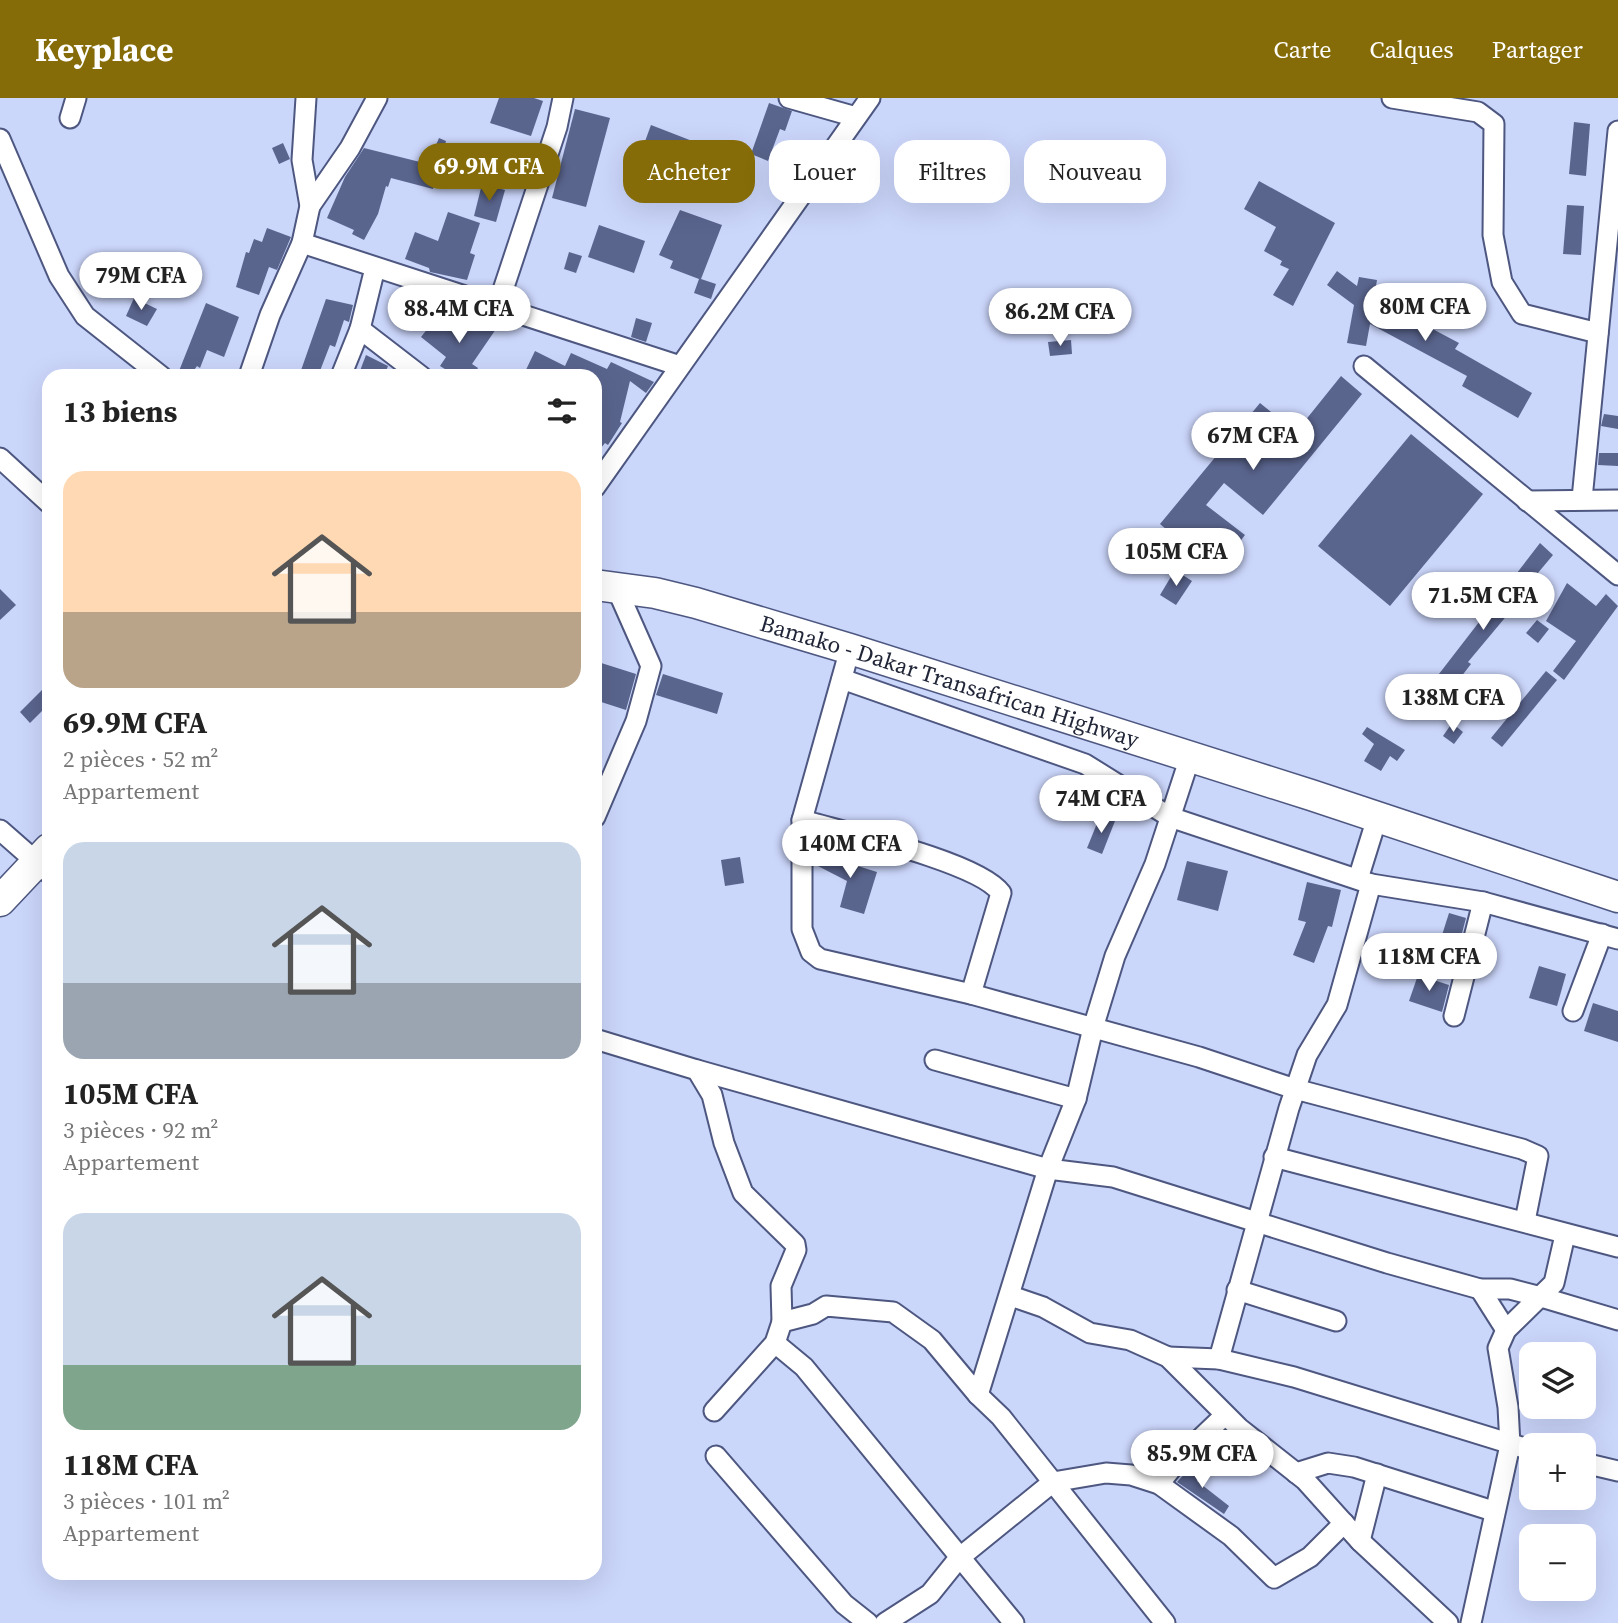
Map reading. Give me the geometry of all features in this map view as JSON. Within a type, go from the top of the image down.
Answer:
[{"type":"highway","name":"Bamako - Dakar Transafrican Highway","points":[[605,586],[696,603],[850,649],[1618,897]]},
{"type":"highway","points":[[0,901],[42,865]]},
{"type":"street","points":[[70,118],[76,98]]},
{"type":"street","points":[[251,369],[270,315],[302,243],[310,206],[302,160],[306,98]]},
{"type":"street","points":[[310,206],[350,148],[377,98]]},
{"type":"street","points":[[497,308],[563,98]]},
{"type":"street","points":[[789,98],[856,117]]},
{"type":"street","points":[[602,477],[870,98]]},
{"type":"street","points":[[1392,98],[1478,112],[1494,124],[1493,235],[1502,282],[1522,314],[1598,333]]},
{"type":"street","points":[[1582,499],[1618,131]]},
{"type":"street","points":[[0,139],[59,276],[85,316],[152,369]]},
{"type":"street","points":[[302,243],[680,366]]},
{"type":"street","points":[[344,369],[360,329],[375,268]]},
{"type":"street","points":[[360,329],[412,369]]},
{"type":"street","points":[[1364,366],[1618,575]]},
{"type":"street","points":[[0,458],[42,497]]},
{"type":"street","points":[[1527,501],[1618,500]]},
{"type":"street","points":[[602,801],[636,721],[651,666],[605,586]]},
{"type":"street","points":[[850,649],[803,820],[802,929],[811,952],[820,959],[971,994],[1199,1056],[1295,1089],[1522,1149],[1538,1156],[1525,1221]]},
{"type":"street","points":[[842,679],[1085,764],[1170,817],[1364,881],[1483,902],[1610,937],[1573,1011]]},
{"type":"street","points":[[978,1395],[1011,1296],[1048,1169],[1076,1099],[1093,1028],[1115,956],[1155,864],[1190,757]]},
{"type":"street","points":[[1219,1359],[1255,1221],[1295,1089],[1307,1055],[1336,1005],[1377,818]]},
{"type":"street","points":[[803,820],[936,859],[995,884],[1001,892],[971,994]]},
{"type":"street","points":[[0,830],[42,860]]},
{"type":"street","points":[[1454,1016],[1483,902]]},
{"type":"street","points":[[602,1041],[1048,1169],[1114,1177],[1480,1289],[1510,1289],[1618,1320]]},
{"type":"street","points":[[935,1060],[1076,1099]]},
{"type":"street","points":[[697,1070],[712,1095],[724,1143],[743,1193],[795,1244],[796,1250],[781,1286],[782,1322],[775,1343],[714,1411]]},
{"type":"street","points":[[1274,1157],[1618,1247]]},
{"type":"street","points":[[1471,1623],[1477,1604],[1493,1511],[1510,1445],[1508,1407],[1498,1348],[1506,1330],[1554,1283],[1565,1235]]},
{"type":"street","points":[[1480,1289],[1506,1330]]},
{"type":"street","points":[[1237,1290],[1336,1321]]},
{"type":"street","points":[[1011,1296],[1043,1307],[1090,1333],[1130,1340],[1168,1357],[1225,1415],[1296,1473],[1360,1541],[1448,1623]]},
{"type":"street","points":[[782,1322],[813,1314],[827,1306],[893,1312],[932,1340],[978,1395],[1002,1418],[1165,1623]]},
{"type":"street","points":[[775,1343],[804,1367],[1014,1623]]},
{"type":"street","points":[[1168,1357],[1219,1359],[1294,1377],[1519,1447]]},
{"type":"street","points":[[1159,1484],[1180,1458],[1225,1415]]},
{"type":"street","points":[[716,1456],[844,1605],[869,1623]]},
{"type":"street","points":[[1296,1473],[1328,1463],[1377,1474],[1493,1511]]},
{"type":"street","points":[[1596,1466],[1618,1472]]},
{"type":"street","points":[[885,1623],[930,1594],[958,1558],[1053,1482],[1105,1473],[1131,1475],[1159,1484],[1231,1536],[1274,1578],[1310,1557],[1344,1523]]},
{"type":"street","points":[[1360,1541],[1377,1474]]},
{"type":"building","points":[[499,98],[534,98],[543,101],[531,136],[490,123]]},
{"type":"building","points":[[769,103],[792,111],[785,131],[780,129],[776,140],[769,140],[768,161],[755,156],[755,143]]},
{"type":"building","points":[[575,109],[610,118],[586,207],[552,198]]},
{"type":"building","points":[[1574,122],[1590,124],[1586,176],[1569,174]]},
{"type":"building","points":[[651,125],[690,140],[646,140]]},
{"type":"building","points":[[439,138],[446,141],[433,189],[391,178],[378,214],[364,240],[352,234],[354,230],[327,218],[345,177],[364,148],[428,164]]},
{"type":"building","points":[[283,143],[290,159],[279,164],[272,148]]},
{"type":"building","points":[[1259,181],[1335,223],[1293,306],[1273,295],[1289,269],[1280,265],[1282,261],[1264,251],[1276,227],[1244,209]]},
{"type":"building","points":[[482,184],[505,190],[496,222],[474,216]]},
{"type":"building","points":[[1567,205],[1584,206],[1581,255],[1563,254]]},
{"type":"building","points":[[680,210],[722,225],[701,279],[716,284],[711,299],[694,293],[699,279],[670,268],[673,261],[659,255]]},
{"type":"building","points":[[448,212],[480,223],[470,253],[475,255],[467,280],[430,272],[429,268],[405,259],[415,232],[438,241]]},
{"type":"building","points":[[599,225],[645,241],[634,273],[588,257]]},
{"type":"building","points":[[267,228],[291,237],[277,270],[269,267],[259,295],[236,287],[246,252],[249,253],[254,239],[262,242]]},
{"type":"building","points":[[569,252],[582,256],[576,273],[564,269]]},
{"type":"building","points":[[1337,271],[1357,286],[1359,277],[1377,280],[1374,298],[1459,343],[1455,349],[1532,393],[1518,418],[1462,386],[1467,376],[1370,324],[1366,346],[1347,343],[1354,305],[1327,285]]},
{"type":"building","points":[[134,298],[157,309],[147,326],[126,316]]},
{"type":"building","points":[[326,299],[353,305],[349,322],[344,320],[335,347],[330,345],[321,369],[301,369]]},
{"type":"building","points":[[206,303],[239,317],[224,357],[207,350],[200,368],[197,366],[195,369],[180,369]]},
{"type":"building","points":[[478,316],[496,329],[472,364],[477,369],[445,369],[440,366],[446,357],[421,337],[436,318],[462,339]]},
{"type":"building","points":[[636,318],[652,323],[646,342],[631,337]]},
{"type":"building","points":[[1071,340],[1072,354],[1050,356],[1048,342]]},
{"type":"building","points":[[535,351],[565,366],[571,353],[607,369],[611,362],[654,382],[646,393],[630,381],[620,422],[622,423],[608,445],[605,443],[602,447],[602,369],[526,369]]},
{"type":"building","points":[[366,355],[388,366],[387,369],[361,369]]},
{"type":"building","points":[[1341,376],[1362,394],[1263,515],[1224,483],[1206,505],[1245,535],[1216,572],[1160,524],[1260,403],[1296,432]]},
{"type":"building","points":[[1604,414],[1618,416],[1618,429],[1601,426]]},
{"type":"building","points":[[1411,434],[1483,494],[1390,606],[1318,546]]},
{"type":"building","points":[[1599,453],[1618,453],[1618,466],[1598,465]]},
{"type":"building","points":[[1540,543],[1553,555],[1521,593],[1524,595],[1468,662],[1471,664],[1430,717],[1415,705]]},
{"type":"building","points":[[1175,570],[1192,581],[1176,605],[1160,595]]},
{"type":"building","points":[[1567,583],[1596,606],[1606,594],[1618,606],[1564,680],[1553,671],[1576,641],[1546,621]]},
{"type":"building","points":[[0,589],[16,605],[0,620]]},
{"type":"building","points":[[1537,620],[1549,629],[1538,643],[1526,633]]},
{"type":"building","points":[[602,663],[636,674],[626,710],[602,702]]},
{"type":"building","points":[[1546,671],[1557,680],[1502,747],[1491,738]]},
{"type":"building","points":[[663,674],[723,693],[717,714],[656,695]]},
{"type":"building","points":[[42,690],[42,711],[30,723],[20,712]]},
{"type":"building","points":[[1452,723],[1463,732],[1454,744],[1443,736]]},
{"type":"building","points":[[1367,727],[1405,750],[1397,761],[1390,756],[1381,771],[1364,761],[1374,744],[1362,734]]},
{"type":"building","points":[[1100,816],[1115,821],[1102,854],[1087,848]]},
{"type":"building","points":[[825,846],[844,856],[842,861],[877,872],[864,914],[840,907],[847,881],[816,865]]},
{"type":"building","points":[[740,857],[744,883],[725,886],[721,860]]},
{"type":"building","points":[[1187,861],[1228,871],[1218,911],[1177,900]]},
{"type":"building","points":[[1307,882],[1341,890],[1332,927],[1328,926],[1314,963],[1293,955],[1306,922],[1298,920]]},
{"type":"building","points":[[1449,913],[1466,918],[1455,960],[1436,954]]},
{"type":"building","points":[[1539,966],[1566,974],[1557,1006],[1529,998]]},
{"type":"building","points":[[1418,975],[1449,985],[1442,1012],[1409,1001]]},
{"type":"building","points":[[1593,1003],[1618,1011],[1618,1042],[1584,1031]]},
{"type":"building","points":[[1149,1446],[1165,1458],[1155,1469],[1140,1458]]},
{"type":"building","points":[[1190,1468],[1201,1475],[1197,1481],[1229,1506],[1224,1514],[1177,1482]]}]
